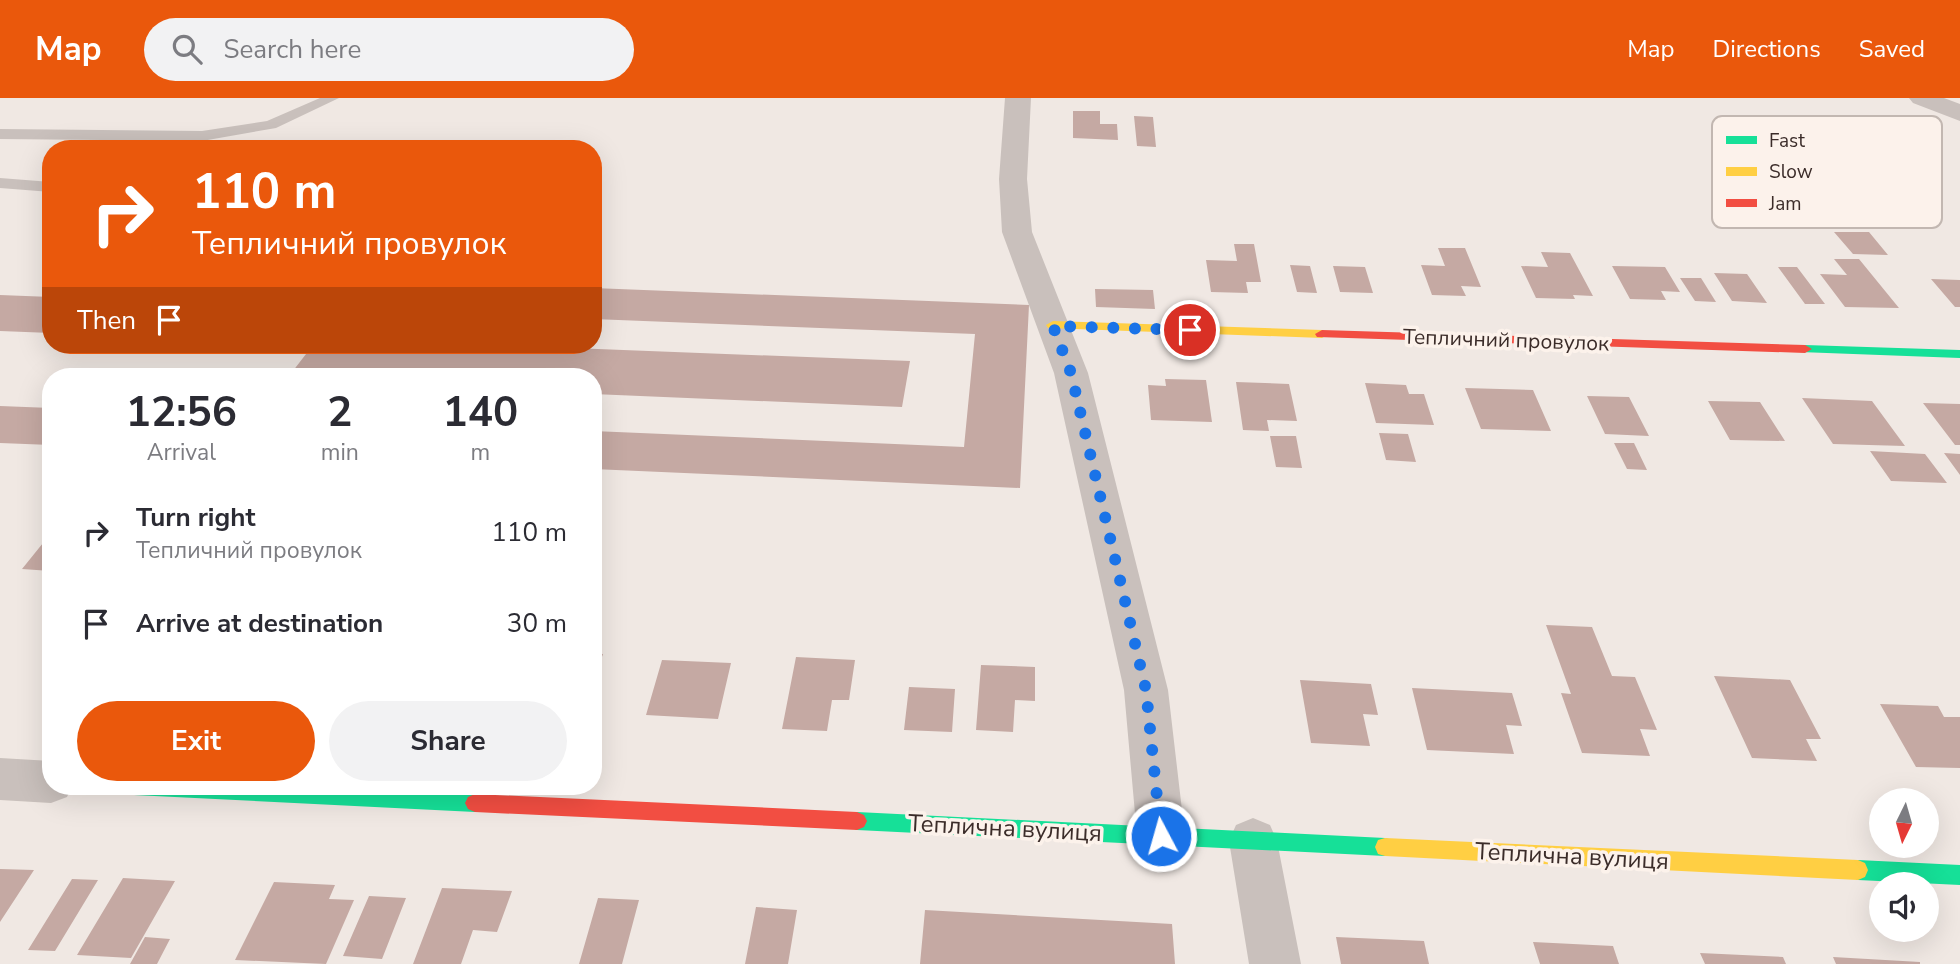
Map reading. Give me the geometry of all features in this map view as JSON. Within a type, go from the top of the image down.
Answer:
[{"type":"street","points":[[1018,98],[1013,179],[1017,232],[1071,373],[1146,690],[1161,836]]},
{"type":"street","points":[[1922,98],[1960,113]]},
{"type":"street","name":"Тепличний провулок","points":[[1053,326],[1960,354]]},
{"type":"street","points":[[0,779],[42,781]]},
{"type":"street","name":"Теплична вулиця","points":[[319,795],[1960,875]]},
{"type":"street","points":[[1253,841],[1275,964]]},
{"type":"lane","points":[[0,134],[202,136],[271,125],[332,98]]},
{"type":"lane","points":[[0,183],[42,186]]},
{"type":"building","points":[[1073,111],[1100,111],[1100,124],[1117,124],[1118,140],[1073,138]]},
{"type":"building","points":[[1134,116],[1153,117],[1156,147],[1137,146]]},
{"type":"building","points":[[1834,232],[1869,232],[1888,255],[1853,254]]},
{"type":"building","points":[[1234,244],[1254,244],[1261,282],[1246,282],[1248,293],[1211,292],[1206,260],[1237,261]]},
{"type":"building","points":[[1438,248],[1465,248],[1481,287],[1461,286],[1466,296],[1432,295],[1421,265],[1445,266]]},
{"type":"building","points":[[1541,252],[1570,253],[1593,296],[1573,295],[1575,299],[1536,298],[1521,266],[1548,267]]},
{"type":"building","points":[[1834,259],[1859,259],[1899,308],[1845,307],[1820,274],[1847,275]]},
{"type":"building","points":[[1290,265],[1310,266],[1317,293],[1297,292]]},
{"type":"building","points":[[1333,266],[1365,267],[1373,293],[1340,292]]},
{"type":"building","points":[[1612,266],[1665,267],[1680,292],[1661,291],[1666,300],[1630,299]]},
{"type":"building","points":[[1778,267],[1797,267],[1825,304],[1805,304]]},
{"type":"building","points":[[1714,273],[1747,274],[1767,303],[1732,301]]},
{"type":"building","points":[[1680,278],[1701,278],[1716,302],[1695,301]]},
{"type":"building","points":[[1931,279],[1960,280],[1960,307],[1955,307]]},
{"type":"building","points":[[602,288],[1029,305],[1020,488],[602,469],[602,431],[964,447],[975,334],[602,319]]},
{"type":"building","points":[[1095,289],[1153,290],[1155,309],[1096,307]]},
{"type":"building","points":[[0,295],[42,297],[42,333],[0,331]]},
{"type":"building","points":[[602,349],[910,361],[902,407],[602,394],[602,368],[295,368],[306,354],[602,354]]},
{"type":"building","points":[[1165,379],[1206,380],[1212,422],[1151,420],[1148,385],[1166,386]]},
{"type":"building","points":[[1236,382],[1289,384],[1297,421],[1267,420],[1269,431],[1243,430]]},
{"type":"building","points":[[1365,383],[1406,385],[1409,394],[1424,394],[1434,425],[1376,423]]},
{"type":"building","points":[[1465,388],[1533,390],[1551,431],[1481,429]]},
{"type":"building","points":[[1587,396],[1629,397],[1649,436],[1605,434]]},
{"type":"building","points":[[1802,398],[1872,401],[1905,446],[1833,444]]},
{"type":"building","points":[[1708,401],[1760,402],[1785,441],[1730,440]]},
{"type":"building","points":[[1923,403],[1960,404],[1960,445],[1955,445]]},
{"type":"building","points":[[0,406],[42,408],[42,445],[0,443]]},
{"type":"building","points":[[1379,433],[1408,434],[1416,462],[1386,460]]},
{"type":"building","points":[[1270,436],[1296,436],[1302,468],[1276,467]]},
{"type":"building","points":[[1614,443],[1634,443],[1647,470],[1627,469]]},
{"type":"building","points":[[1870,451],[1925,454],[1947,483],[1891,481]]},
{"type":"building","points":[[1944,453],[1960,454],[1960,475]]},
{"type":"building","points":[[42,544],[42,570],[22,569]]},
{"type":"building","points":[[1546,625],[1592,627],[1612,676],[1635,677],[1657,730],[1640,729],[1650,756],[1582,753],[1561,693],[1571,694]]},
{"type":"building","points":[[796,657],[855,660],[849,700],[832,700],[827,731],[782,729]]},
{"type":"building","points":[[662,660],[731,663],[718,719],[646,715]]},
{"type":"building","points":[[981,665],[1035,667],[1035,701],[1015,700],[1013,732],[976,730]]},
{"type":"building","points":[[1714,676],[1790,680],[1821,739],[1806,739],[1817,761],[1752,758]]},
{"type":"building","points":[[1300,680],[1371,684],[1378,715],[1363,714],[1370,746],[1311,743]]},
{"type":"building","points":[[909,687],[955,689],[952,732],[904,730]]},
{"type":"building","points":[[1412,688],[1512,693],[1522,726],[1506,725],[1514,754],[1427,750]]},
{"type":"building","points":[[1880,704],[1938,706],[1944,717],[1960,717],[1960,768],[1916,767]]},
{"type":"building","points":[[0,869],[34,870],[0,922]]},
{"type":"building","points":[[123,878],[175,881],[131,958],[77,955]]},
{"type":"building","points":[[72,879],[98,880],[55,951],[28,950]]},
{"type":"building","points":[[274,882],[335,885],[329,899],[354,900],[326,964],[235,960]]},
{"type":"building","points":[[442,888],[512,891],[497,932],[473,930],[461,964],[413,964]]},
{"type":"building","points":[[369,896],[406,898],[382,959],[343,956]]},
{"type":"building","points":[[598,898],[639,900],[622,964],[579,964]]},
{"type":"building","points":[[756,907],[797,910],[788,964],[745,964]]},
{"type":"building","points":[[925,910],[1172,924],[1175,964],[920,964]]},
{"type":"building","points":[[145,937],[170,939],[157,964],[130,964]]},
{"type":"building","points":[[1336,937],[1424,941],[1429,964],[1341,964]]},
{"type":"building","points":[[1533,942],[1613,946],[1619,964],[1540,964]]},
{"type":"building","points":[[1700,953],[1783,957],[1786,964],[1705,964]]},
{"type":"building","points":[[1833,957],[1920,962],[1920,964],[1836,964]]},
{"type":"traffic: fast","points":[[1805,349],[1960,354]]},
{"type":"traffic: fast","points":[[315,795],[475,803]]},
{"type":"traffic: fast","points":[[857,821],[1385,847]]},
{"type":"traffic: fast","points":[[1858,870],[1960,875]]},
{"type":"traffic: slow","points":[[1053,325],[1322,334]]},
{"type":"traffic: slow","points":[[1385,847],[1858,870]]},
{"type":"traffic: jam","points":[[1322,334],[1805,349]]},
{"type":"traffic: jam","points":[[475,803],[857,821]]},
{"type":"route","points":[[1161,836],[1146,690],[1071,373],[1053,326],[1190,330]]}]
